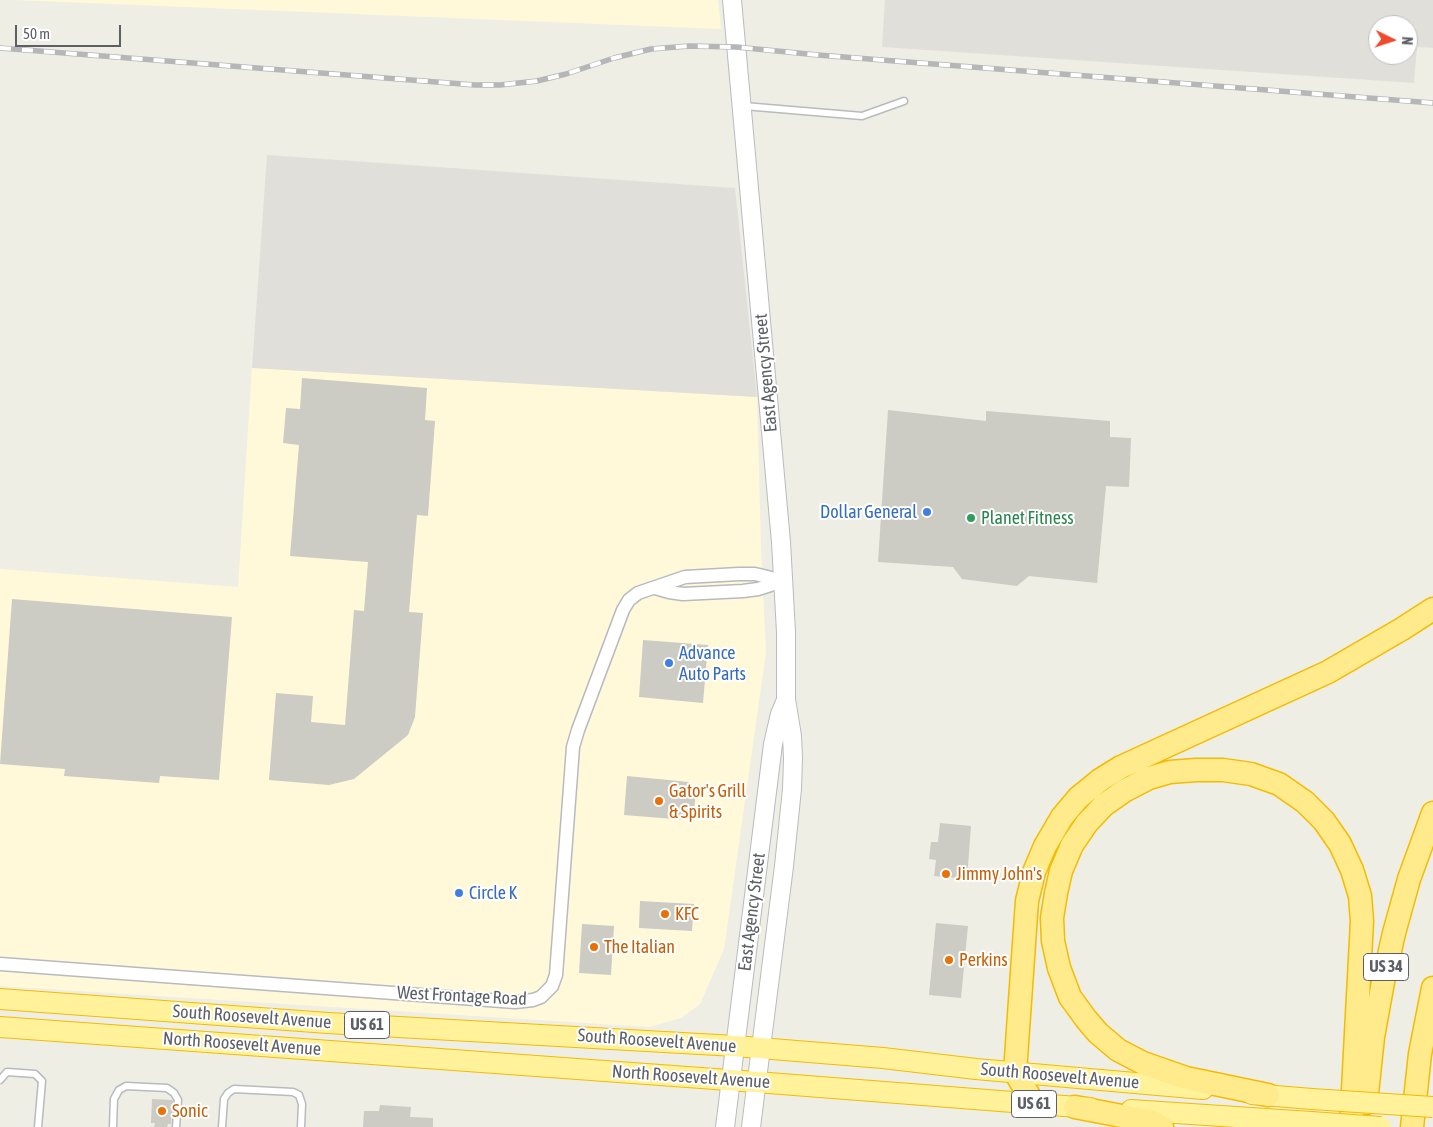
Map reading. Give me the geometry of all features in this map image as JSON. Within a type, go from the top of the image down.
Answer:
[{"type":"highway","points":[[1034,1104],[1015,1072],[1027,901],[1034,872],[1045,846],[1062,817],[1078,798],[1121,766],[1328,672],[1433,609]]},
{"type":"highway","points":[[1268,1095],[1186,1078],[1143,1063],[1118,1050],[1098,1033],[1070,997],[1059,968],[1052,918],[1061,871],[1072,845],[1104,805],[1124,791],[1149,778],[1170,772],[1196,770],[1223,770],[1251,774],[1279,784],[1304,802],[1324,822],[1340,844],[1352,870],[1360,896],[1362,921],[1351,1127]]},
{"type":"highway","name":"US 34","points":[[1364,1127],[1373,1037],[1383,982],[1409,879],[1433,813]]},
{"type":"highway","name":"US 34","points":[[1412,1127],[1420,1054],[1433,988]]},
{"type":"highway","name":"South Roosevelt Avenue","points":[[0,999],[328,1023],[735,1046],[883,1058],[1312,1099],[1433,1107]]},
{"type":"highway","name":"North Roosevelt Avenue","points":[[0,1027],[1075,1107],[1381,1127]]},
{"type":"highway","points":[[1075,1107],[1153,1122],[1162,1127]]},
{"type":"main road","name":"East Agency Street","points":[[732,0],[784,581],[786,699],[792,736],[792,789],[784,866],[751,1127]]},
{"type":"main road","name":"East Agency Street","points":[[725,1127],[772,744],[786,699]]},
{"type":"street","name":"West Frontage Road","points":[[0,964],[515,1002],[541,997],[552,986],[556,974],[571,761],[578,730],[622,610],[629,600],[638,593],[655,588],[682,594],[743,591],[784,581]]},
{"type":"lane","points":[[741,106],[862,116],[904,101]]},
{"type":"lane","points":[[0,1080],[7,1072],[34,1074],[42,1081],[38,1127]]},
{"type":"lane","points":[[113,1127],[114,1099],[119,1090],[126,1086],[168,1088],[174,1092],[178,1100],[176,1127]]},
{"type":"lane","points":[[222,1127],[224,1099],[234,1089],[293,1092],[299,1095],[302,1104],[301,1127]]},
{"type":"shaded area","points":[[15,0],[718,0],[721,29]]},
{"type":"shaded area","points":[[885,0],[1433,0],[1433,48],[1418,47],[1418,15],[1368,15],[1368,65],[1416,65],[1414,83],[882,47]]},
{"type":"shaded area","points":[[267,155],[735,188],[757,397],[252,368]]},
{"type":"shaded area","points":[[252,368],[757,397],[766,652],[724,949],[700,1004],[681,1018],[649,1027],[0,986],[0,569],[238,587]]},
{"type":"building","points":[[302,378],[427,388],[425,420],[435,421],[428,516],[417,515],[409,612],[423,613],[415,717],[408,735],[354,779],[329,785],[269,780],[276,693],[313,696],[311,722],[345,725],[354,610],[364,611],[368,562],[290,556],[299,445],[283,443],[286,408],[300,409]]},
{"type":"building","points":[[888,410],[986,421],[986,411],[1110,421],[1110,437],[1131,438],[1129,487],[1106,486],[1097,583],[1029,576],[1017,586],[962,579],[953,567],[878,562]]},
{"type":"building","points":[[12,599],[232,617],[219,780],[160,776],[159,783],[64,776],[65,769],[0,764]]},
{"type":"building","points":[[643,640],[708,645],[703,703],[639,697]]},
{"type":"building","points":[[627,776],[689,782],[689,787],[696,788],[694,813],[686,812],[686,820],[624,815]]},
{"type":"building","points":[[940,823],[971,826],[967,879],[934,876],[936,860],[929,859],[931,842],[938,842]]},
{"type":"building","points":[[640,901],[694,904],[692,931],[639,928]]},
{"type":"building","name":"Perkins","points":[[936,923],[968,926],[961,998],[929,995]]},
{"type":"building","points":[[582,924],[614,926],[611,975],[579,973]]},
{"type":"building","name":"Sonic","points":[[152,1099],[173,1101],[171,1124],[168,1124],[167,1127],[154,1127],[155,1123],[151,1123]]},
{"type":"building","points":[[380,1105],[411,1107],[410,1117],[433,1118],[433,1127],[363,1127],[364,1111],[379,1111]]},
{"type":"railway","points":[[0,48],[475,85],[500,85],[537,81],[651,49],[689,46],[736,47],[1433,103]]},
{"type":"place","name":"Dollar General","points":[[927,512]]},
{"type":"place","name":"Planet Fitness","points":[[971,518]]},
{"type":"place","name":"Advance Auto Parts","points":[[669,663]]},
{"type":"place","name":"Gator's Grill & Spirits","points":[[659,801]]},
{"type":"place","name":"Jimmy John's","points":[[946,874]]},
{"type":"place","name":"Circle K","points":[[459,893]]},
{"type":"place","name":"KFC","points":[[665,914]]},
{"type":"place","name":"The Italian","points":[[594,947]]},
{"type":"place","name":"Perkins","points":[[949,960]]},
{"type":"place","name":"Sonic","points":[[162,1111]]}]
